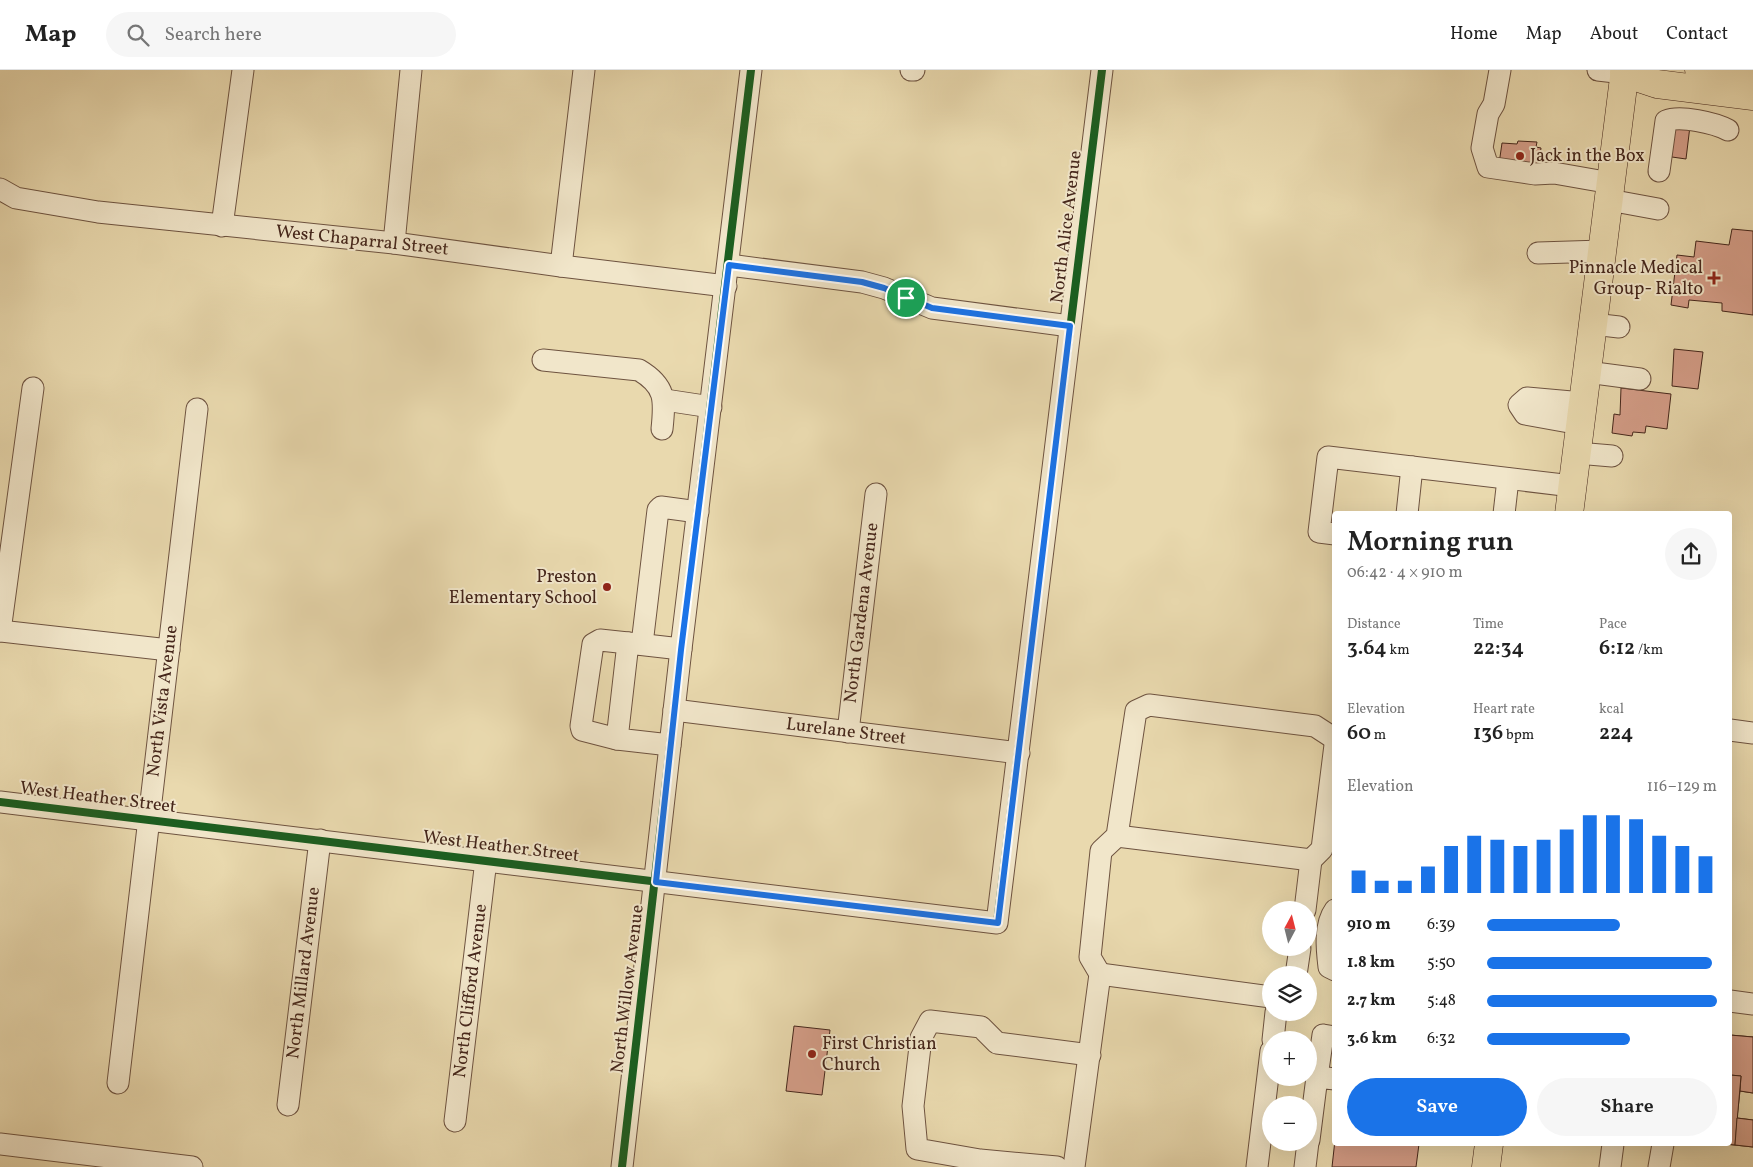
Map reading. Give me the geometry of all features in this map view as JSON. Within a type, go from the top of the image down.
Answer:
[{"type":"main road","points":[[1698,70],[1753,76]]},
{"type":"main road","points":[[1569,511],[1587,372],[1606,325],[1602,251],[1630,71],[1657,84],[1753,96]]},
{"type":"main road","points":[[1486,1167],[1489,1146]]},
{"type":"street","points":[[222,226],[242,70]]},
{"type":"street","points":[[394,242],[411,70]]},
{"type":"street","points":[[561,266],[584,70]]},
{"type":"street","name":"North Willow Avenue","points":[[622,1167],[681,650],[728,275],[751,70]]},
{"type":"street","name":"North Alice Avenue","points":[[998,923],[1102,70]]},
{"type":"street","points":[[1500,70],[1494,104],[1488,114],[1482,148],[1488,166],[1535,174],[1554,172],[1658,209]]},
{"type":"street","points":[[1598,70],[1630,71]]},
{"type":"street","points":[[1659,171],[1666,121],[1671,119],[1698,121],[1719,125],[1728,130]]},
{"type":"street","name":"West Chaparral Street","points":[[0,189],[16,198],[52,206],[222,226],[394,242],[561,266],[862,282],[884,288],[932,308],[1070,326]]},
{"type":"street","points":[[1538,253],[1602,251]]},
{"type":"street","points":[[542,360],[639,370],[652,378],[665,400],[662,429]]},
{"type":"street","points":[[1587,372],[1640,379]]},
{"type":"street","points":[[33,388],[0,631],[169,650]]},
{"type":"street","points":[[665,400],[711,407]]},
{"type":"street","name":"North Vista Avenue","points":[[118,1083],[197,409]]},
{"type":"street","points":[[1577,453],[1612,456]]},
{"type":"street","points":[[1332,534],[1319,532],[1328,457],[1572,486]]},
{"type":"street","points":[[1407,511],[1412,467]]},
{"type":"street","points":[[1504,511],[1508,479]]},
{"type":"street","name":"North Gardena Avenue","points":[[848,732],[876,494]]},
{"type":"street","points":[[617,739],[657,513],[661,507],[698,512]]},
{"type":"street","points":[[670,745],[617,739],[588,733],[582,730],[581,726],[593,644],[600,640],[681,650]]},
{"type":"street","points":[[1074,1167],[1100,974],[1090,957],[1101,851],[1117,836],[1136,711],[1149,705],[1315,726],[1332,737]]},
{"type":"street","name":"Lurelane Street","points":[[674,710],[1018,753]]},
{"type":"street","points":[[1732,730],[1753,733]]},
{"type":"street","points":[[1306,901],[1312,860],[1322,849],[1332,769]]},
{"type":"street","name":"West Heather Street","points":[[0,802],[998,923]]},
{"type":"street","points":[[1117,836],[1312,860]]},
{"type":"street","name":"North Millard Avenue","points":[[288,1105],[320,840]]},
{"type":"street","name":"North Clifford Avenue","points":[[455,1121],[486,860]]},
{"type":"street","points":[[1332,914],[1327,951],[1330,967],[1332,968]]},
{"type":"street","points":[[1100,974],[1262,996]]},
{"type":"street","points":[[1732,1001],[1753,1004]]},
{"type":"street","points":[[1056,1167],[980,1160],[917,1149],[913,1106],[921,1038],[930,1021],[981,1027],[997,1042],[1090,1055]]},
{"type":"street","points":[[1317,1111],[1326,1078],[1323,1035],[1332,1036]]},
{"type":"street","points":[[1257,1167],[1267,1086]]},
{"type":"street","points":[[0,1144],[192,1167]]},
{"type":"street","points":[[1610,1167],[1613,1146]]},
{"type":"street","points":[[1659,1167],[1663,1146]]},
{"type":"street","points":[[1305,1167],[1307,1151]]},
{"type":"building","points":[[1670,125],[1690,126],[1686,159],[1665,156]]},
{"type":"building","name":"Jack in the Box","points":[[1518,141],[1537,142],[1536,147],[1541,148],[1538,170],[1499,164],[1502,143],[1517,144]]},
{"type":"building","name":"Pinnacle Medical Group- Rialto","points":[[1732,229],[1753,231],[1753,315],[1722,311],[1722,303],[1689,300],[1688,308],[1671,305],[1677,255],[1694,257],[1696,241],[1729,245]]},
{"type":"building","points":[[1674,349],[1703,352],[1698,389],[1672,386]]},
{"type":"building","points":[[1621,388],[1671,394],[1667,429],[1646,426],[1645,433],[1633,432],[1632,436],[1612,433],[1614,414],[1620,415]]},
{"type":"building","points":[[794,1026],[830,1030],[822,1095],[786,1091]]},
{"type":"building","points":[[1732,1035],[1753,1037],[1753,1093],[1740,1091],[1737,1118],[1753,1120],[1753,1147],[1732,1145]]},
{"type":"building","points":[[1732,1035],[1753,1037],[1753,1093],[1740,1091],[1741,1076],[1732,1075]]},
{"type":"building","points":[[1732,1075],[1741,1076],[1735,1145],[1732,1145]]},
{"type":"building","points":[[1737,1118],[1753,1120],[1753,1147],[1735,1145]]},
{"type":"building","points":[[1334,1146],[1419,1146],[1416,1167],[1332,1167]]},
{"type":"cycle path","points":[[622,1167],[681,649],[751,70]]},
{"type":"cycle path","points":[[0,802],[997,923],[1102,70]]},
{"type":"place","name":"Jack in the Box","points":[[1520,156]]},
{"type":"place","name":"Pinnacle Medical Group- Rialto","points":[[1714,278]]},
{"type":"place","name":"Preston Elementary School","points":[[607,587]]},
{"type":"place","name":"First Christian Church","points":[[812,1054]]},
{"type":"route","points":[[729,265],[862,282],[884,288],[906,298],[932,308],[1070,326],[998,923],[656,882],[681,650],[729,265]]}]
